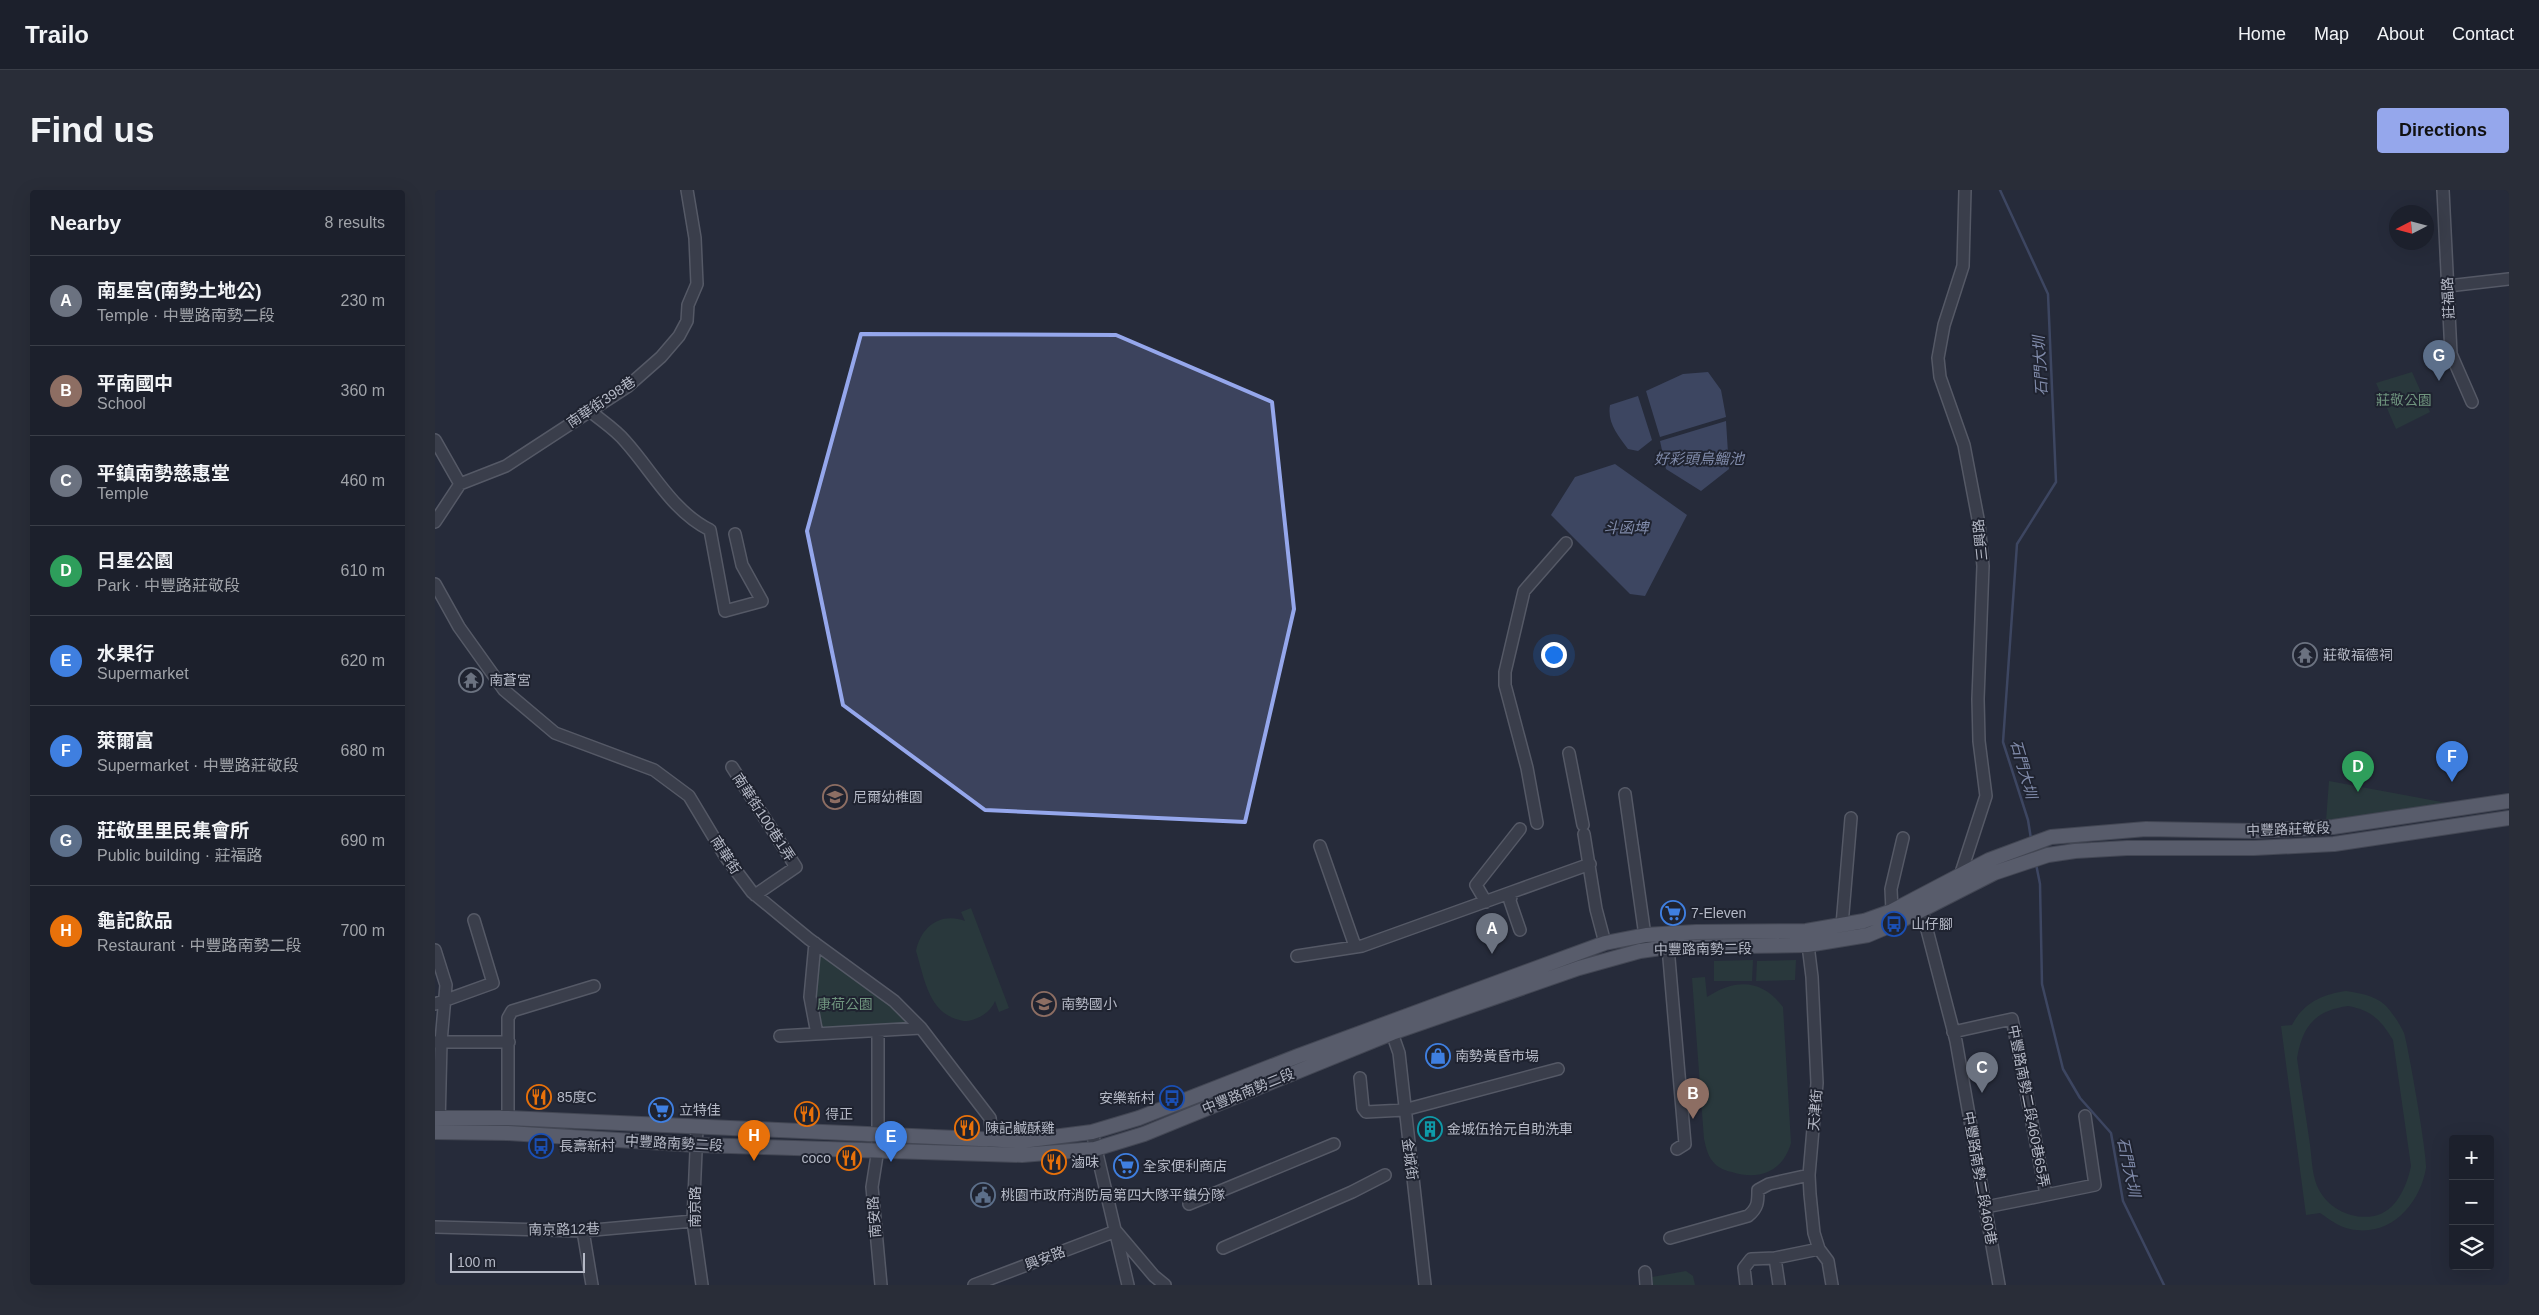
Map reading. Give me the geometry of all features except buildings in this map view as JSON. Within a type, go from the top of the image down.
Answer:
[{"type":"main road","name":"中豐路莊敬段","points":[[2109,831],[2254,831],[2333,827],[2509,801]]},
{"type":"main road","name":"中豐路莊敬段","points":[[2048,855],[2075,851],[2127,848],[2254,848],[2334,844],[2509,818]]},
{"type":"main road","name":"中豐路南勢二段","points":[[437,1125],[508,1118],[697,1128],[877,1142],[992,1154],[1022,1155],[1095,1149],[1144,1134],[1392,1033],[1579,968],[1647,950],[1669,947],[1868,935],[1920,904],[1961,874],[2034,842],[2109,831]]},
{"type":"main road","name":"中豐路南勢二段","points":[[437,1125],[508,1133],[696,1146],[1022,1141],[1092,1132],[1139,1118],[1307,1052],[1605,943],[1646,935],[1695,932],[1807,938],[1842,925],[1865,921],[1892,911],[1955,893],[1994,873],[2048,855]]},
{"type":"street","name":"南華街398巷","points":[[460,484],[506,466],[627,387],[661,357],[687,321],[688,305],[697,284],[695,238],[687,190]]},
{"type":"street","name":"三興路","points":[[1955,893],[1986,796],[1979,741],[1977,699],[1983,566],[1979,524],[1964,444],[1940,377],[1938,358],[1944,325],[1963,266],[1965,190]]},
{"type":"street","name":"莊福路","points":[[2443,190],[2451,354],[2473,402]]},
{"type":"street","points":[[2448,286],[2509,279]]},
{"type":"street","points":[[590,411],[624,440],[678,508],[694,521],[710,530],[725,611],[761,601],[742,565],[735,534]]},
{"type":"street","points":[[435,440],[460,484],[435,522]]},
{"type":"street","points":[[1537,823],[1527,768],[1505,685],[1505,672],[1523,591],[1566,543]]},
{"type":"street","name":"南華街","points":[[435,584],[459,627],[504,690],[555,733],[654,770],[689,796],[725,856],[755,895],[815,943],[894,1001],[921,1028],[990,1118],[994,1140],[992,1154]]},
{"type":"street","points":[[1569,753],[1590,864],[1595,909],[1605,943]]},
{"type":"street","name":"南華街100巷1弄","points":[[732,767],[796,867],[755,895]]},
{"type":"street","points":[[1625,794],[1647,950]]},
{"type":"street","points":[[1842,925],[1851,818]]},
{"type":"street","points":[[1486,902],[1476,885],[1520,829]]},
{"type":"street","points":[[1892,911],[1891,889],[1903,838]]},
{"type":"street","points":[[1320,846],[1355,946]]},
{"type":"street","points":[[1297,956],[1362,946],[1590,864]]},
{"type":"street","points":[[1513,892],[1510,901],[1520,930]]},
{"type":"street","name":"中豐路南勢二段460巷","points":[[1920,904],[1953,1032],[1999,1285]]},
{"type":"street","points":[[440,1003],[493,983],[474,920]]},
{"type":"street","name":"天津街","points":[[1807,938],[1813,977],[1817,1083],[1809,1175],[1814,1233],[1819,1249],[1829,1261],[1832,1285]]},
{"type":"street","points":[[815,943],[810,997],[817,1034]]},
{"type":"street","points":[[1669,947],[1685,1144],[1677,1149]]},
{"type":"street","points":[[435,950],[446,985],[440,1003],[437,1125]]},
{"type":"street","points":[[508,1118],[508,1018],[512,1011],[594,986]]},
{"type":"street","name":"中豐路南勢二段460巷65弄","points":[[1953,1032],[2012,1019],[2046,1195]]},
{"type":"street","points":[[779,1036],[921,1028]]},
{"type":"street","name":"南安路","points":[[878,1031],[877,1142],[872,1187],[881,1285]]},
{"type":"street","name":"金城街","points":[[1392,1033],[1399,1053],[1425,1285]]},
{"type":"street","points":[[438,1042],[509,1042]]},
{"type":"street","points":[[1360,1078],[1363,1108],[1366,1112],[1404,1110],[1558,1069]]},
{"type":"street","name":"中豐路南勢二段460巷65弄","points":[[1986,1207],[2095,1185],[2085,1116]]},
{"type":"street","name":"南京路","points":[[697,1128],[693,1221],[702,1285]]},
{"type":"street","points":[[1092,1132],[1128,1285]]},
{"type":"street","points":[[1189,1204],[1334,1144]]},
{"type":"street","points":[[1223,1248],[1352,1192],[1385,1174]]},
{"type":"street","points":[[1670,1238],[1748,1216],[1758,1203],[1758,1190],[1769,1184],[1809,1175]]},
{"type":"street","name":"南京路12巷","points":[[435,1227],[583,1231],[639,1224],[693,1221]]},
{"type":"street","points":[[583,1231],[592,1285]]},
{"type":"street","points":[[1116,1231],[1153,1276],[1165,1285]]},
{"type":"street","name":"興安路","points":[[978,1284],[1116,1231]]},
{"type":"street","points":[[1746,1285],[1744,1268],[1751,1260],[1775,1258],[1819,1249]]},
{"type":"street","points":[[1775,1258],[1779,1285]]},
{"type":"street","points":[[1645,1272],[1646,1285]]},
{"type":"highlighted area","points":[[861,334],[1116,335],[1272,402],[1294,609],[1245,822],[985,810],[843,705],[807,531]]},
{"type":"green space","name":"莊敬公園","points":[[2412,372],[2430,412],[2396,429],[2376,383]]},
{"type":"green space","points":[[2329,781],[2447,803],[2326,821]]},
{"type":"green space","points":[[971,908],[1009,1008],[999,1012],[995,1001],[989,1011],[983,1015],[970,1021],[964,1021],[947,1015],[933,1000],[928,991],[916,951],[922,935],[933,924],[947,919],[965,921],[961,912]]},
{"type":"green space","name":"康荷公園","points":[[815,943],[921,1028],[817,1034]]},
{"type":"green space","points":[[1753,960],[1752,981],[1714,981],[1714,961]]},
{"type":"green space","points":[[1796,960],[1795,980],[1756,981],[1757,961]]},
{"type":"green space","points":[[1705,977],[1707,997],[1728,987],[1748,984],[1766,991],[1783,1007],[1791,1143],[1782,1161],[1776,1167],[1761,1174],[1742,1174],[1721,1168],[1711,1158],[1704,1139],[1692,978]]},
{"type":"green space","points":[[2346,991],[2366,995],[2381,1002],[2396,1018],[2404,1033],[2426,1160],[2423,1181],[2410,1205],[2390,1223],[2378,1228],[2365,1230],[2342,1227],[2320,1213],[2306,1215],[2281,1026],[2292,1025],[2308,1005],[2322,997]],"holes":[[[2348,1006],[2375,1017],[2393,1040],[2411,1166],[2407,1182],[2394,1204],[2382,1214],[2366,1217],[2350,1215],[2336,1208],[2329,1203],[2319,1190],[2315,1180],[2297,1058],[2307,1028],[2319,1016],[2337,1008]]]},
{"type":"green space","points":[[1686,1271],[1693,1276],[1695,1285],[1653,1285],[1652,1277]]},
{"type":"water","points":[[1708,372],[1721,390],[1726,417],[1660,437],[1646,391],[1683,374]]},
{"type":"water","points":[[1638,396],[1652,440],[1638,451],[1628,449],[1614,428],[1610,418],[1610,405]]},
{"type":"water","name":"好彩頭烏鰡池","points":[[1726,421],[1729,469],[1701,491],[1666,469],[1660,441]]},
{"type":"water","name":"斗函埤","points":[[1615,464],[1687,515],[1645,596],[1630,594],[1551,515],[1575,477]]},
{"type":"waterway","name":"石門大圳","points":[[2000,190],[2048,294],[2056,482],[2017,544],[2003,742],[2028,820],[2031,839]]},
{"type":"waterway","name":"石門大圳","points":[[2036,864],[2040,884],[2042,984],[2063,1069],[2080,1098],[2111,1133],[2123,1201],[2164,1285]]},
{"type":"place","name":"莊敬里里民集會所","points":[[2439,381]]},
{"type":"place","name":"莊敬福德祠","points":[[2305,655]]},
{"type":"place","name":"南蒼宮","points":[[471,680]]},
{"type":"place","name":"萊爾富","points":[[2452,782]]},
{"type":"place","name":"日星公園","points":[[2358,792]]},
{"type":"place","name":"尼爾幼稚園","points":[[835,797]]},
{"type":"place","name":"7-Eleven","points":[[1673,913]]},
{"type":"place","name":"山仔腳","points":[[1894,924]]},
{"type":"place","name":"南星宮(南勢土地公)","points":[[1492,954]]},
{"type":"place","name":"南勢國小","points":[[1044,1004]]},
{"type":"place","name":"南勢黃昏市場","points":[[1438,1056]]},
{"type":"place","name":"平鎮南勢慈惠堂","points":[[1982,1093]]},
{"type":"place","name":"85度C","points":[[539,1097]]},
{"type":"place","name":"安樂新村","points":[[1172,1098]]},
{"type":"place","name":"立特佳","points":[[661,1110]]},
{"type":"place","name":"得正","points":[[807,1114]]},
{"type":"place","name":"平南國中","points":[[1693,1119]]},
{"type":"place","name":"陳記鹹酥雞","points":[[967,1128]]},
{"type":"place","name":"金城伍拾元自助洗車","points":[[1430,1129]]},
{"type":"place","name":"長壽新村","points":[[541,1146]]},
{"type":"place","name":"coco","points":[[849,1158]]},
{"type":"place","name":"龜記飲品","points":[[754,1161]]},
{"type":"place","name":"水果行","points":[[891,1162]]},
{"type":"place","name":"滷味","points":[[1054,1162]]},
{"type":"place","name":"全家便利商店","points":[[1126,1166]]},
{"type":"place","name":"桃園市政府消防局第四大隊平鎮分隊","points":[[983,1195]]}]
